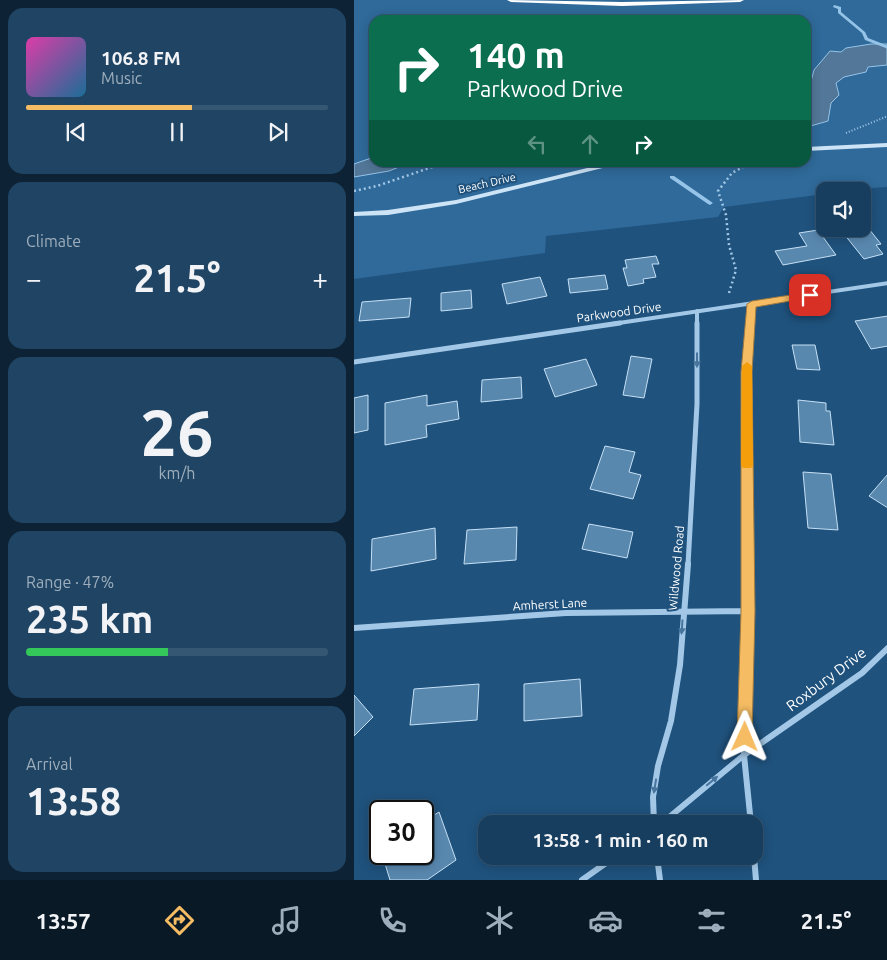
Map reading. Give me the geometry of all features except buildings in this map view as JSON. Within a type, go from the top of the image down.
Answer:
[{"type":"highway","points":[[511,0],[622,4],[740,0]]},
{"type":"street","points":[[811,149],[887,145]]},
{"type":"street","name":"Beach Drive","points":[[354,214],[392,213],[435,206],[603,167]]},
{"type":"street","name":"Parkwood Drive","points":[[354,362],[887,283]]},
{"type":"street","points":[[750,815],[744,755],[748,611],[746,372],[752,304]]},
{"type":"street","name":"Wildwood Road","points":[[654,815],[653,797],[658,766],[677,691],[692,514],[697,404],[697,311]]},
{"type":"street","name":"Amherst Lane","points":[[354,628],[566,613],[748,611]]},
{"type":"street","name":"Roxbury Drive","points":[[673,815],[744,755],[862,673],[887,648]]},
{"type":"street","points":[[582,880],[603,865]]},
{"type":"street","points":[[658,865],[660,880]]},
{"type":"street","points":[[755,865],[756,880]]},
{"type":"path","points":[[842,135],[887,116]]},
{"type":"path","points":[[354,190],[384,184],[432,167]]},
{"type":"path","points":[[728,295],[736,270],[729,245],[726,215],[718,191],[722,183],[742,167]]},
{"type":"shaded area","points":[[354,0],[887,0],[887,187],[871,188],[871,182],[816,182],[816,195],[724,207],[718,217],[546,236],[545,253],[354,279]]},
{"type":"shaded area","points":[[871,44],[887,44],[887,65],[868,67],[866,72],[844,77],[836,83],[839,95],[831,103],[828,121],[811,126],[811,81],[814,70],[830,51],[841,52],[846,48]]},
{"type":"shaded area","points":[[369,159],[369,167],[399,167],[389,171],[354,177],[354,164]]},
{"type":"waterway","points":[[834,6],[840,8],[839,12],[864,33],[866,39],[888,48]]},
{"type":"waterway","points":[[672,177],[710,203]]},
{"type":"slow traffic","points":[[747,366],[747,465]]},
{"type":"route","points":[[745,737],[748,611],[746,372],[752,304],[810,295]]}]
